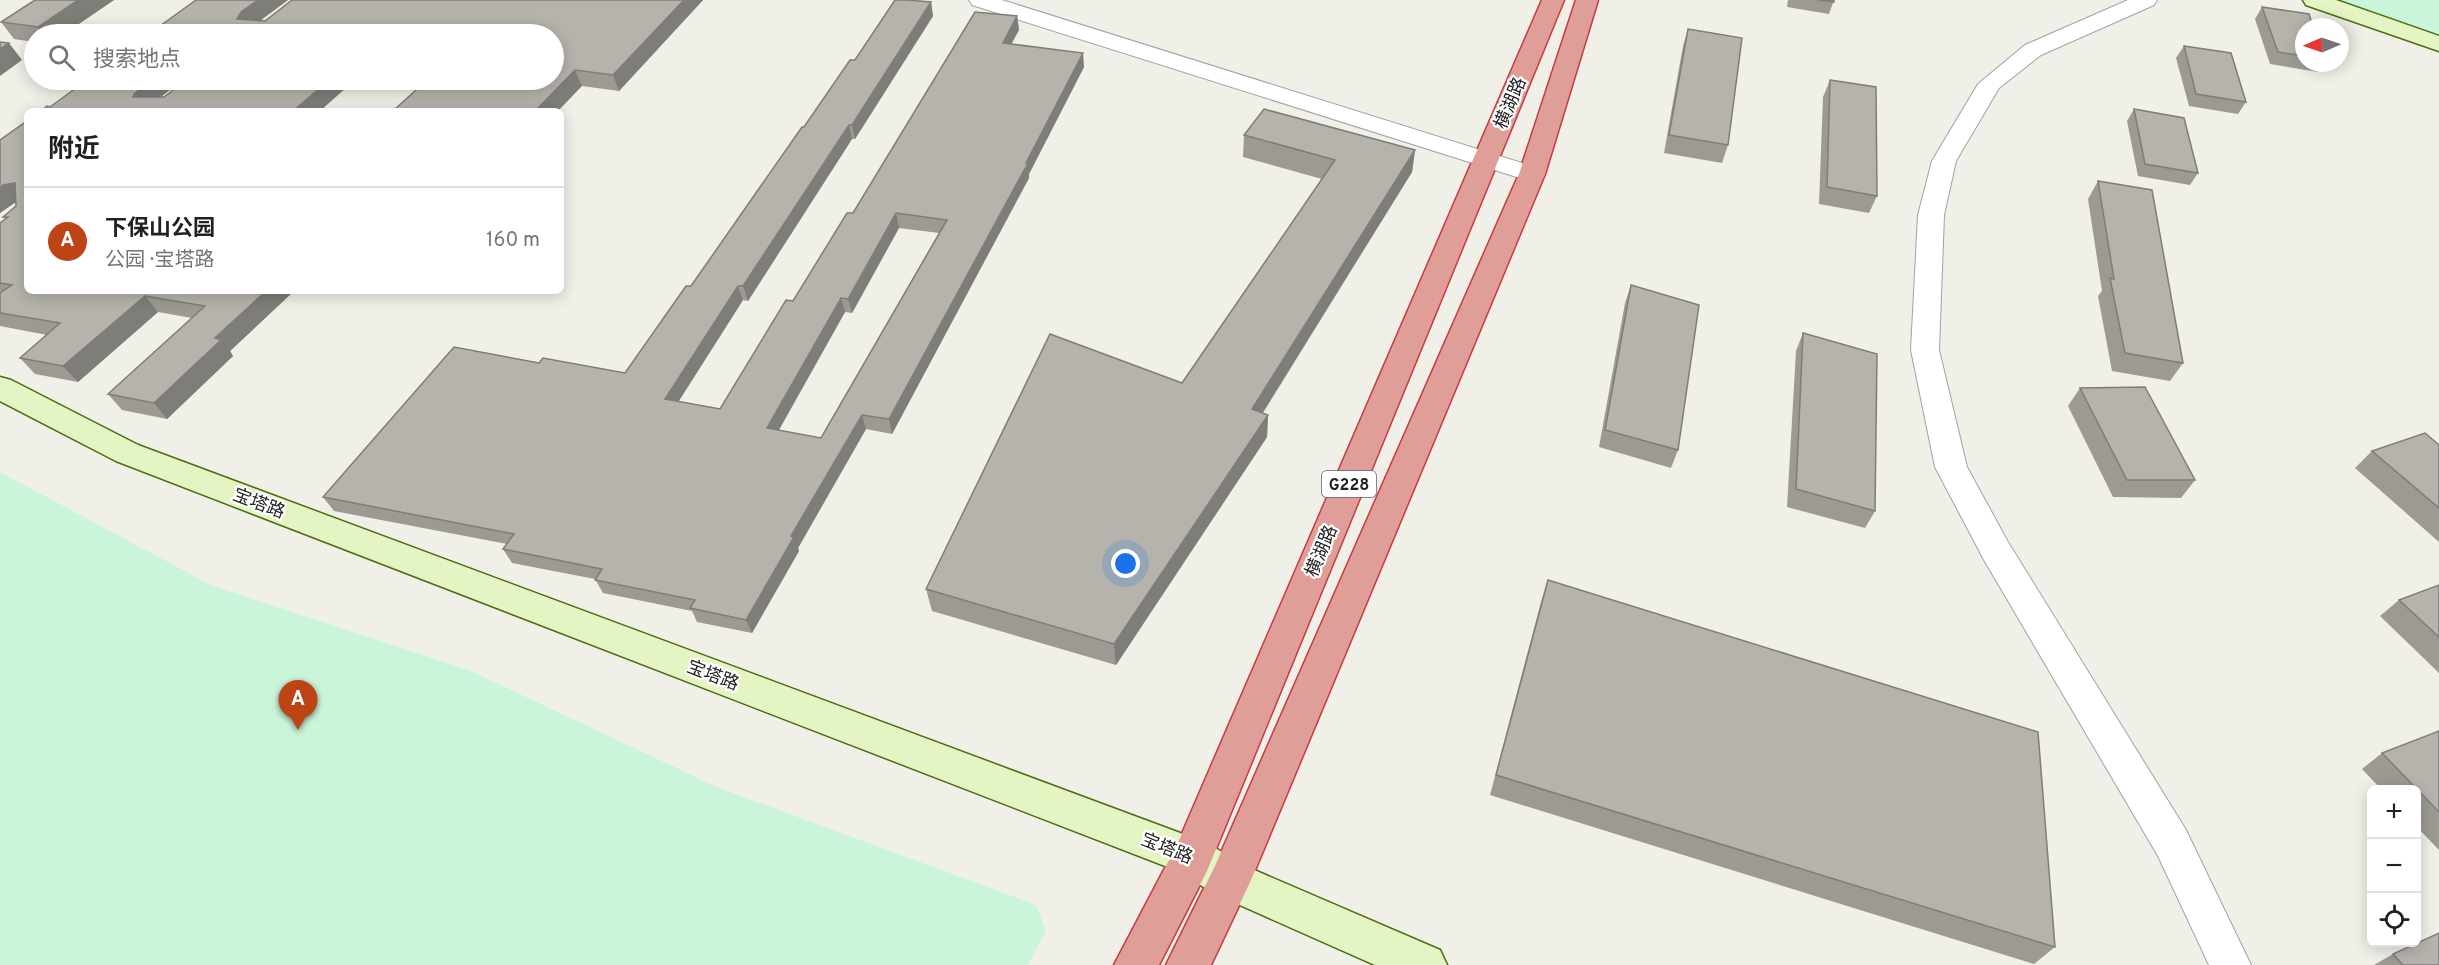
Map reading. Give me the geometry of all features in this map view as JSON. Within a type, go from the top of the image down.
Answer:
[{"type":"highway","name":"横湖路","points":[[1136,965],[1192,856],[1553,0]]},
{"type":"highway","name":"G228","points":[[1188,965],[1230,880],[1532,174],[1587,0]]},
{"type":"street","points":[[980,0],[1532,174]]},
{"type":"street","points":[[2146,0],[2033,50],[1990,84],[1944,161],[1931,215],[1925,350],[1951,467],[1996,551],[2172,843],[2230,965]]},
{"type":"street","points":[[2314,0],[2439,44]]},
{"type":"street","name":"宝塔路","points":[[0,388],[127,453],[1192,856],[1230,880],[1425,965]]},
{"type":"green space","points":[[2335,0],[2439,0],[2439,38]]},
{"type":"green space","points":[[0,472],[211,585],[471,671],[719,788],[1036,905],[1046,931],[1028,965],[0,965]]},
{"type":"building","points":[[35,0],[78,0],[42,24],[24,25],[1,22]]},
{"type":"building","points":[[196,0],[258,0],[241,12],[237,19],[265,21],[292,0],[684,0],[613,75],[575,70],[564,81],[564,24],[163,24]]},
{"type":"building","points":[[895,0],[931,2],[852,125],[849,125],[743,286],[738,286],[665,399],[720,409],[786,300],[793,301],[847,213],[853,213],[975,12],[1017,16],[1003,43],[1083,53],[1026,163],[1028,163],[889,419],[862,415],[791,536],[794,537],[746,620],[690,608],[695,600],[595,580],[602,569],[503,549],[514,534],[323,497],[454,347],[539,363],[543,358],[625,373],[686,286],[691,286],[850,60],[855,60]],"holes":[[[896,213],[947,220],[821,438],[767,428],[841,298],[848,299]]]},
{"type":"building","points":[[2262,7],[2309,14],[2310,18],[2295,18],[2295,55],[2278,52]]},
{"type":"building","points":[[1688,29],[1742,38],[1728,145],[1669,135]]},
{"type":"building","points":[[0,42],[9,43],[0,49]]},
{"type":"building","points":[[2184,46],[2231,53],[2246,102],[2196,94]]},
{"type":"building","points":[[1830,80],[1876,87],[1877,196],[1827,187]]},
{"type":"building","points":[[73,90],[139,90],[133,97],[164,97],[173,90],[317,90],[296,108],[45,108],[50,107]]},
{"type":"building","points":[[416,90],[555,90],[538,108],[396,108]]},
{"type":"building","points":[[1264,109],[1415,150],[1252,409],[1268,415],[1114,644],[926,589],[1050,334],[1182,383],[1335,160],[1244,135]]},
{"type":"building","points":[[2134,109],[2184,118],[2198,173],[2145,164]]},
{"type":"building","points":[[24,123],[24,294],[263,294],[215,338],[221,340],[154,403],[108,394],[205,306],[145,296],[63,366],[20,358],[60,323],[0,313],[0,293],[12,285],[0,283],[0,223],[8,217],[3,217],[16,206],[15,183],[3,185],[0,188],[0,140]]},
{"type":"building","points":[[2098,181],[2152,190],[2183,363],[2125,353],[2110,278],[2114,279]]},
{"type":"building","points":[[1631,285],[1699,305],[1678,450],[1605,430]]},
{"type":"building","points":[[1803,333],[1877,354],[1875,511],[1796,489]]},
{"type":"building","points":[[2145,387],[2195,480],[2127,480],[2080,388]]},
{"type":"building","points":[[2425,433],[2439,445],[2439,508],[2372,451]]},
{"type":"building","points":[[1548,580],[2038,732],[2055,947],[1496,775]]},
{"type":"building","points":[[2439,585],[2439,637],[2399,600]]},
{"type":"building","points":[[2439,731],[2439,812],[2421,793],[2421,785],[2413,785],[2382,753]]},
{"type":"building","points":[[2439,933],[2439,965],[2403,965],[2393,954],[2408,947],[2421,947],[2421,941]]},
{"type":"place","name":"下保山公园","points":[[298,730]]}]
